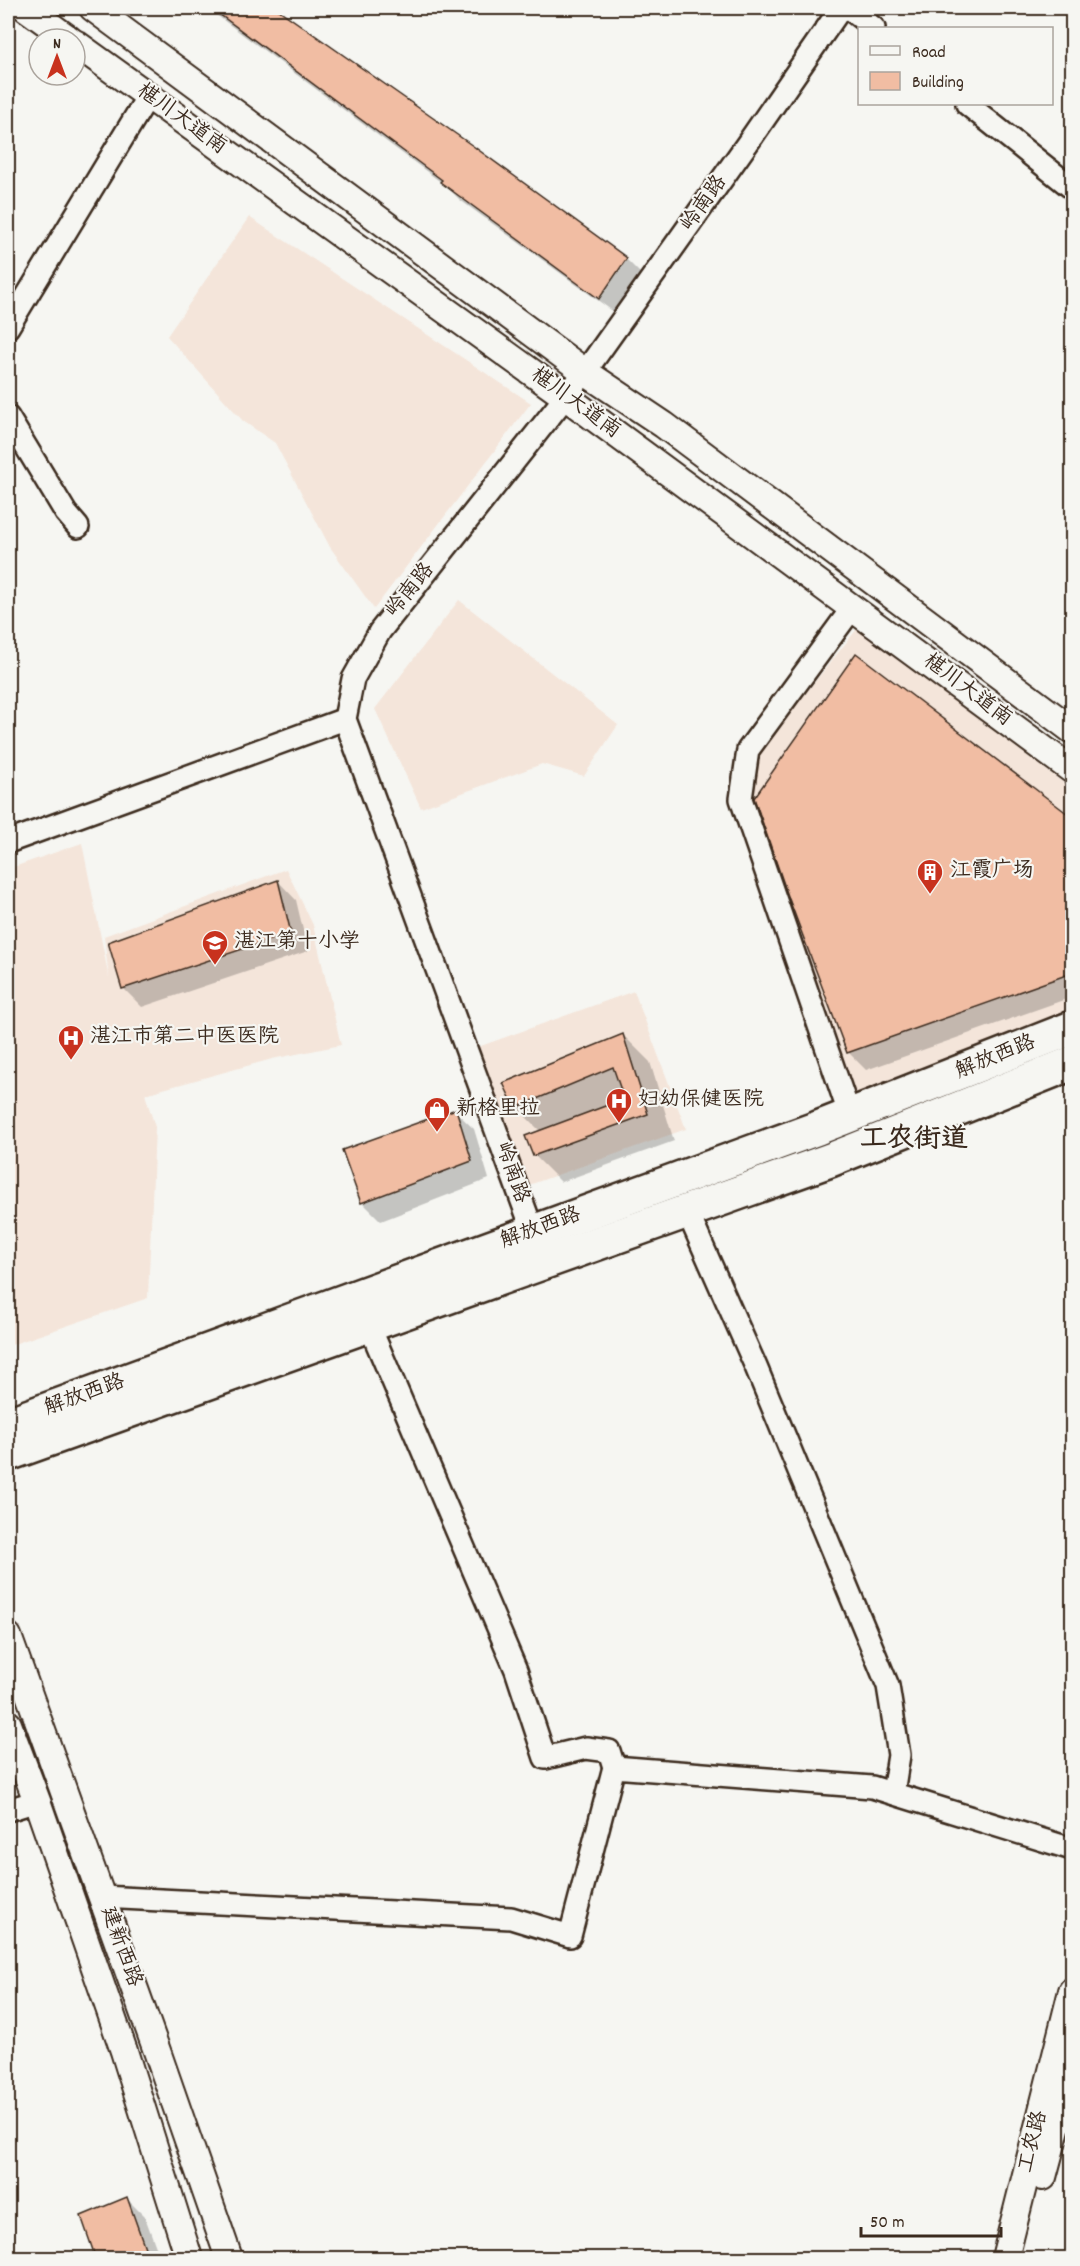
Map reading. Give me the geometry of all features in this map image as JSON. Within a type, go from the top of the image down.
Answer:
[{"type":"main road","name":"解放西路","points":[[8,1424],[850,1116],[1072,1028]]},
{"type":"main road","name":"解放西路","points":[[8,1454],[830,1160],[1072,1063]]},
{"type":"street","points":[[26,8],[52,27]]},
{"type":"street","name":"椹川大道南","points":[[93,8],[585,372],[664,425],[1072,730]]},
{"type":"street","name":"岭南路","points":[[545,1262],[345,719],[353,679],[380,631],[585,372],[841,8]]},
{"type":"street","points":[[848,8],[873,27]]},
{"type":"street","name":"椹川大道南","points":[[87,52],[566,397],[1072,770]]},
{"type":"street","points":[[8,327],[148,96]]},
{"type":"street","points":[[968,105],[1072,188]]},
{"type":"street","points":[[8,417],[66,513],[78,527]]},
{"type":"street","points":[[850,1116],[741,799],[748,750],[853,607]]},
{"type":"street","points":[[8,842],[345,719]]},
{"type":"street","points":[[687,1211],[756,1367],[888,1686],[899,1755],[893,1793]]},
{"type":"street","points":[[102,1897],[511,1918],[570,1936],[614,1767],[609,1751],[586,1748],[545,1758],[516,1670],[369,1324]]},
{"type":"street","name":"建新西路","points":[[8,1636],[229,2259]]},
{"type":"street","name":"建新西路","points":[[8,1724],[37,1801],[123,2051],[189,2259]]},
{"type":"street","points":[[614,1767],[872,1787],[1072,1849]]},
{"type":"street","points":[[8,1810],[37,1801]]},
{"type":"street","name":"工农路","points":[[1005,2259],[1072,1991]]},
{"type":"street","name":"工农路","points":[[1021,2259],[1071,2083]]},
{"type":"shaded area","points":[[249,217],[531,403],[374,609],[330,547],[275,443],[243,421],[167,336]]},
{"type":"shaded area","points":[[459,600],[618,725],[584,776],[542,764],[421,808],[375,709]]},
{"type":"shaded area","name":"江霞广场","points":[[857,629],[1072,789],[1072,1013],[855,1101],[746,799],[756,755]]},
{"type":"shaded area","name":"湛江市第二中医医院","points":[[82,843],[109,978],[104,936],[286,869],[313,925],[341,1045],[272,1059],[145,1094],[155,1127],[148,1298],[8,1346],[8,869]]},
{"type":"shaded area","points":[[634,991],[686,1129],[529,1185],[478,1047]]},
{"type":"building","points":[[211,8],[276,8],[473,146],[627,258],[599,299],[440,182],[442,180]]},
{"type":"building","name":"江霞广场","points":[[856,653],[1072,817],[1072,973],[847,1053],[754,798]]},
{"type":"building","points":[[278,880],[291,933],[122,989],[108,942]]},
{"type":"building","points":[[623,1034],[648,1114],[533,1156],[525,1136],[624,1099],[613,1067],[515,1108],[503,1083]]},
{"type":"building","points":[[456,1109],[472,1161],[361,1203],[342,1150]]},
{"type":"building","points":[[127,2197],[149,2259],[96,2259],[81,2216]]},
{"type":"place","name":"江霞广场","points":[[930,895]]},
{"type":"place","name":"湛江第十小学","points":[[215,966]]},
{"type":"place","name":"湛江市第二中医医院","points":[[71,1061]]},
{"type":"place","name":"妇幼保健医院","points":[[619,1124]]},
{"type":"place","name":"新格里拉","points":[[437,1133]]},
{"type":"district","name":"工农街道","points":[[914,1140]]}]
